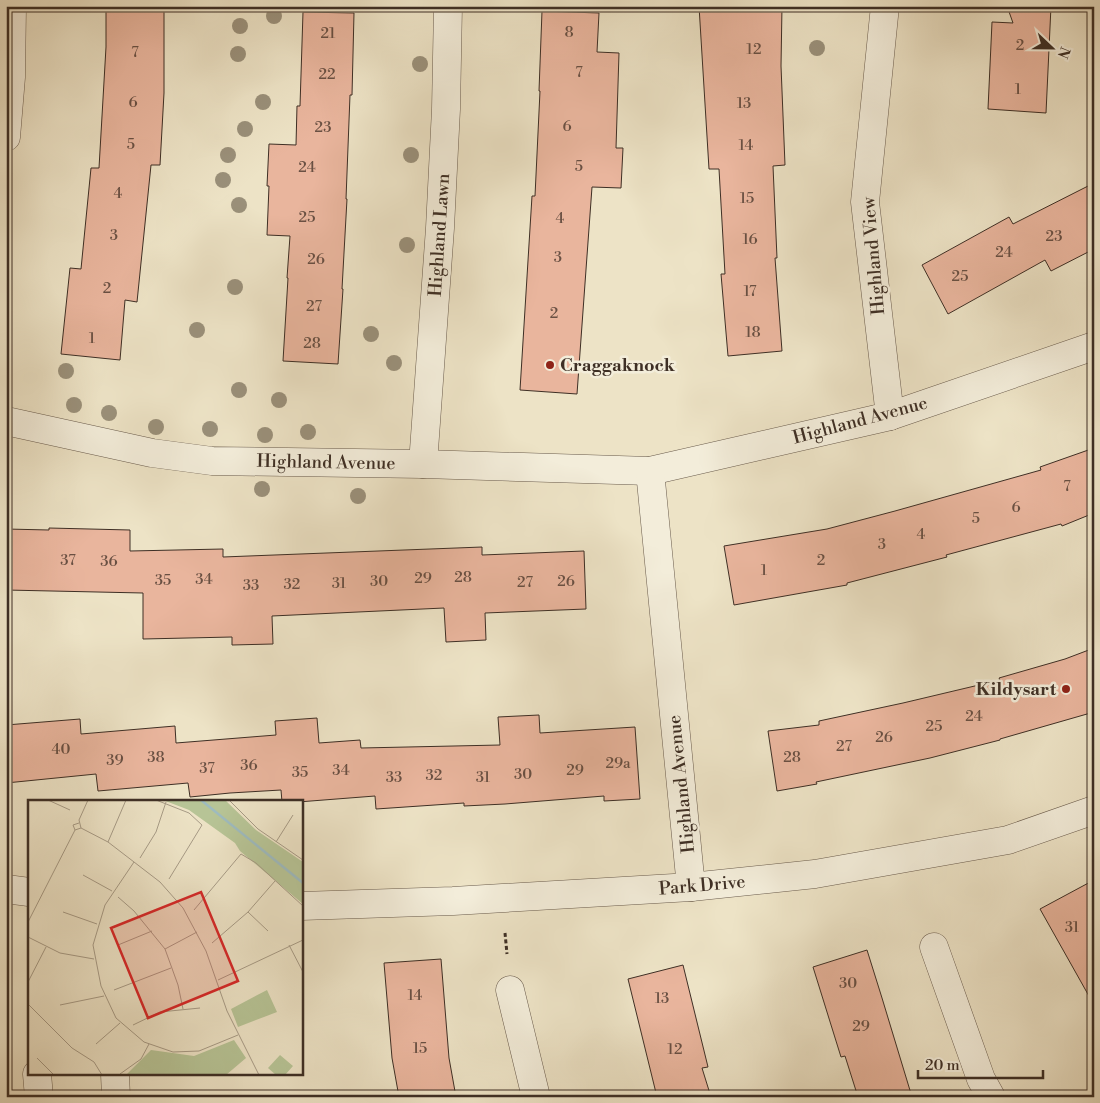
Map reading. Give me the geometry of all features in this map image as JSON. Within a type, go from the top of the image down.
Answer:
[{"type":"street","points":[[6,137],[11,77],[12,6]]},
{"type":"street","name":"Highland Lawn","points":[[423,464],[440,228],[446,109],[448,6]]},
{"type":"street","name":"Highland View","points":[[885,6],[865,202],[890,416]]},
{"type":"street","name":"Highland Avenue","points":[[6,421],[152,453],[212,461],[423,464],[650,471],[890,416],[1094,346]]},
{"type":"street","name":"Highland Avenue","points":[[650,471],[691,888]]},
{"type":"street","name":"Park Drive","points":[[302,906],[453,902],[691,888],[815,874],[1008,840],[1094,810]]},
{"type":"street","points":[[6,889],[28,892]]},
{"type":"street","points":[[934,947],[982,1079],[991,1097]]},
{"type":"street","points":[[510,990],[536,1097]]},
{"type":"street","points":[[37,1076],[39,1097]]},
{"type":"street","points":[[115,1076],[116,1097]]},
{"type":"path","points":[[502,898],[510,990]]},
{"type":"building","points":[[106,6],[164,6],[164,93],[160,165],[151,165],[137,302],[125,300],[120,360],[61,354],[70,268],[81,269],[91,168],[99,168],[106,47]]},
{"type":"building","points":[[699,6],[782,6],[781,66],[785,165],[773,166],[777,258],[775,258],[782,351],[728,356],[721,274],[725,274],[719,169],[709,169]]},
{"type":"building","points":[[1007,6],[1051,6],[1046,113],[988,109],[992,22],[1013,23]]},
{"type":"building","points":[[542,11],[599,13],[597,52],[619,53],[616,148],[623,148],[621,188],[592,187],[577,394],[520,390],[532,196],[535,196]]},
{"type":"building","points":[[303,12],[354,13],[352,95],[350,95],[343,289],[338,364],[283,361],[290,236],[267,235],[269,144],[296,145],[297,106],[300,106]]},
{"type":"building","points":[[1094,183],[1094,249],[1051,271],[1045,260],[948,314],[922,265],[1009,217],[1013,224]]},
{"type":"building","points":[[1094,448],[1094,513],[1062,526],[1061,524],[946,555],[947,557],[847,583],[847,585],[734,605],[724,546],[827,529],[895,511],[1041,470],[1040,467]]},
{"type":"building","points":[[49,528],[130,530],[130,551],[223,549],[223,557],[482,547],[482,555],[584,551],[586,609],[485,613],[486,640],[446,642],[444,608],[272,616],[273,644],[232,645],[232,637],[143,639],[143,593],[6,590],[6,529],[49,530]]},
{"type":"building","points":[[1094,648],[1094,712],[1000,740],[930,758],[816,782],[817,784],[777,791],[768,731],[819,725],[819,721],[1000,680],[999,678],[1065,659]]},
{"type":"building","points":[[539,715],[540,733],[635,727],[640,799],[604,801],[604,796],[505,804],[464,806],[464,803],[376,809],[375,796],[302,802],[302,800],[282,800],[281,790],[190,797],[188,783],[98,791],[96,774],[6,783],[6,725],[80,719],[81,734],[175,726],[176,743],[276,735],[275,721],[317,718],[319,743],[360,740],[361,748],[500,745],[498,717]]},
{"type":"building","points":[[1094,880],[1094,1005],[1040,909]]},
{"type":"building","points":[[867,950],[912,1097],[858,1097],[845,1056],[841,1057],[813,967]]},
{"type":"building","points":[[441,959],[449,1058],[456,1097],[399,1097],[392,1058],[384,963]]},
{"type":"building","points":[[683,965],[708,1067],[702,1068],[711,1097],[657,1097],[628,979]]},
{"type":"place","name":"Craggaknock","points":[[550,365]]},
{"type":"place","name":"Kildysart","points":[[1066,689]]}]
